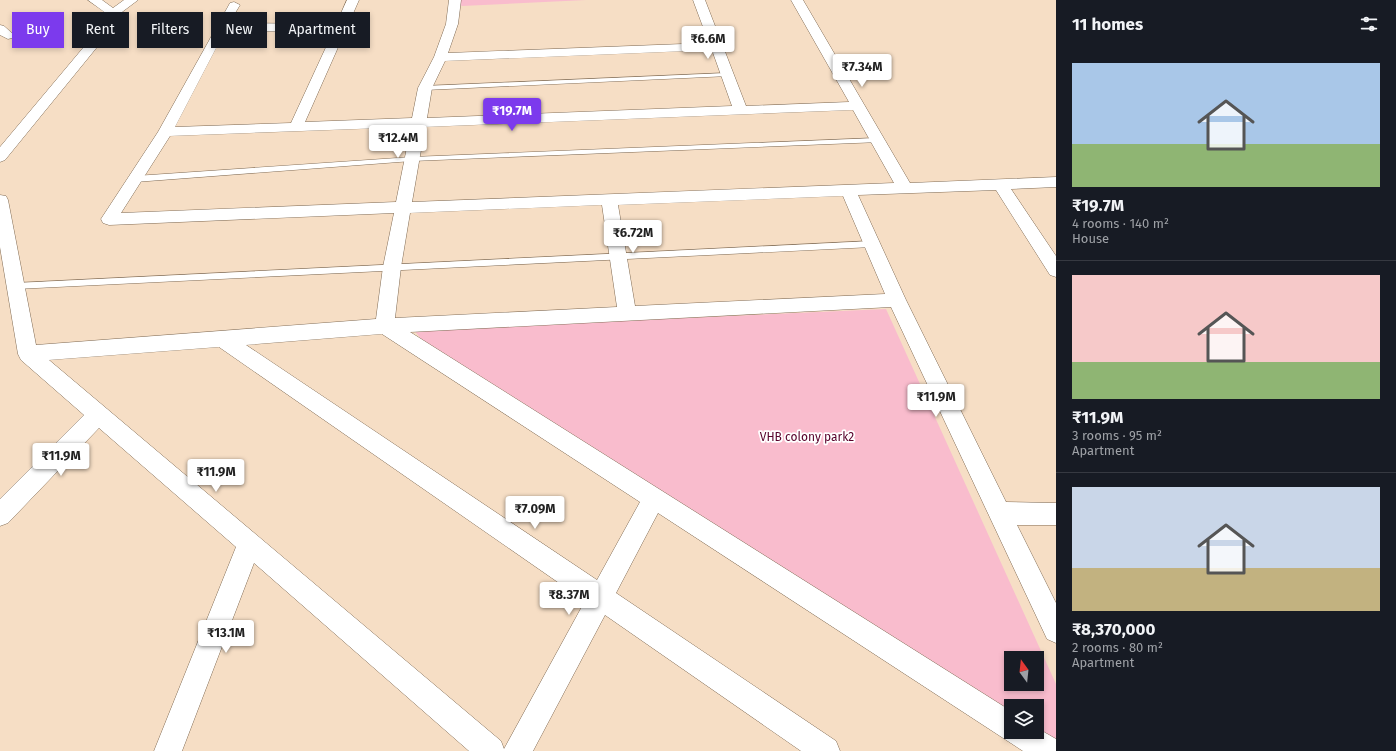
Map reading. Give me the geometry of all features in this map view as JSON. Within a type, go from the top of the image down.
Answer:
[{"type":"street","points":[[94,0],[112,12]]},
{"type":"street","points":[[114,12],[132,0]]},
{"type":"street","points":[[348,12],[353,0]]},
{"type":"street","points":[[385,326],[392,267],[419,123],[424,88],[440,57],[452,24],[455,0]]},
{"type":"street","points":[[699,0],[741,111]]},
{"type":"street","points":[[797,0],[905,188]]},
{"type":"street","points":[[230,12],[234,5]]},
{"type":"street","points":[[211,46],[165,132],[109,220],[1056,182]]},
{"type":"street","points":[[440,57],[716,46]]},
{"type":"street","points":[[0,156],[90,48]]},
{"type":"street","points":[[296,127],[332,48]]},
{"type":"street","points":[[165,132],[857,106]]},
{"type":"street","points":[[1000,184],[1056,270]]},
{"type":"street","points":[[848,190],[897,300],[1056,630]]},
{"type":"street","points":[[0,200],[4,246],[16,286],[28,354],[491,751]]},
{"type":"street","points":[[609,200],[627,314]]},
{"type":"street","points":[[28,354],[385,326],[897,300]]},
{"type":"street","points":[[385,326],[1004,723]]},
{"type":"street","points":[[223,339],[826,751]]},
{"type":"street","points":[[0,515],[98,415]]},
{"type":"street","points":[[518,751],[654,498]]},
{"type":"street","points":[[1000,513],[1056,514]]},
{"type":"street","points":[[168,751],[249,543]]},
{"type":"street","points":[[1029,739],[1049,751]]},
{"type":"lane","points":[[424,88],[728,75]]},
{"type":"lane","points":[[135,179],[412,159],[878,140]]},
{"type":"lane","points":[[16,286],[872,244]]},
{"type":"green space","points":[[456,0],[586,0],[462,6],[455,2]]},
{"type":"green space","name":"VHB colony park2","points":[[886,309],[1041,651],[1004,651],[1004,691],[1044,691],[1044,658],[1056,684],[1056,742],[1044,734],[1044,699],[1004,699],[1004,710],[421,339],[414,330]]}]
